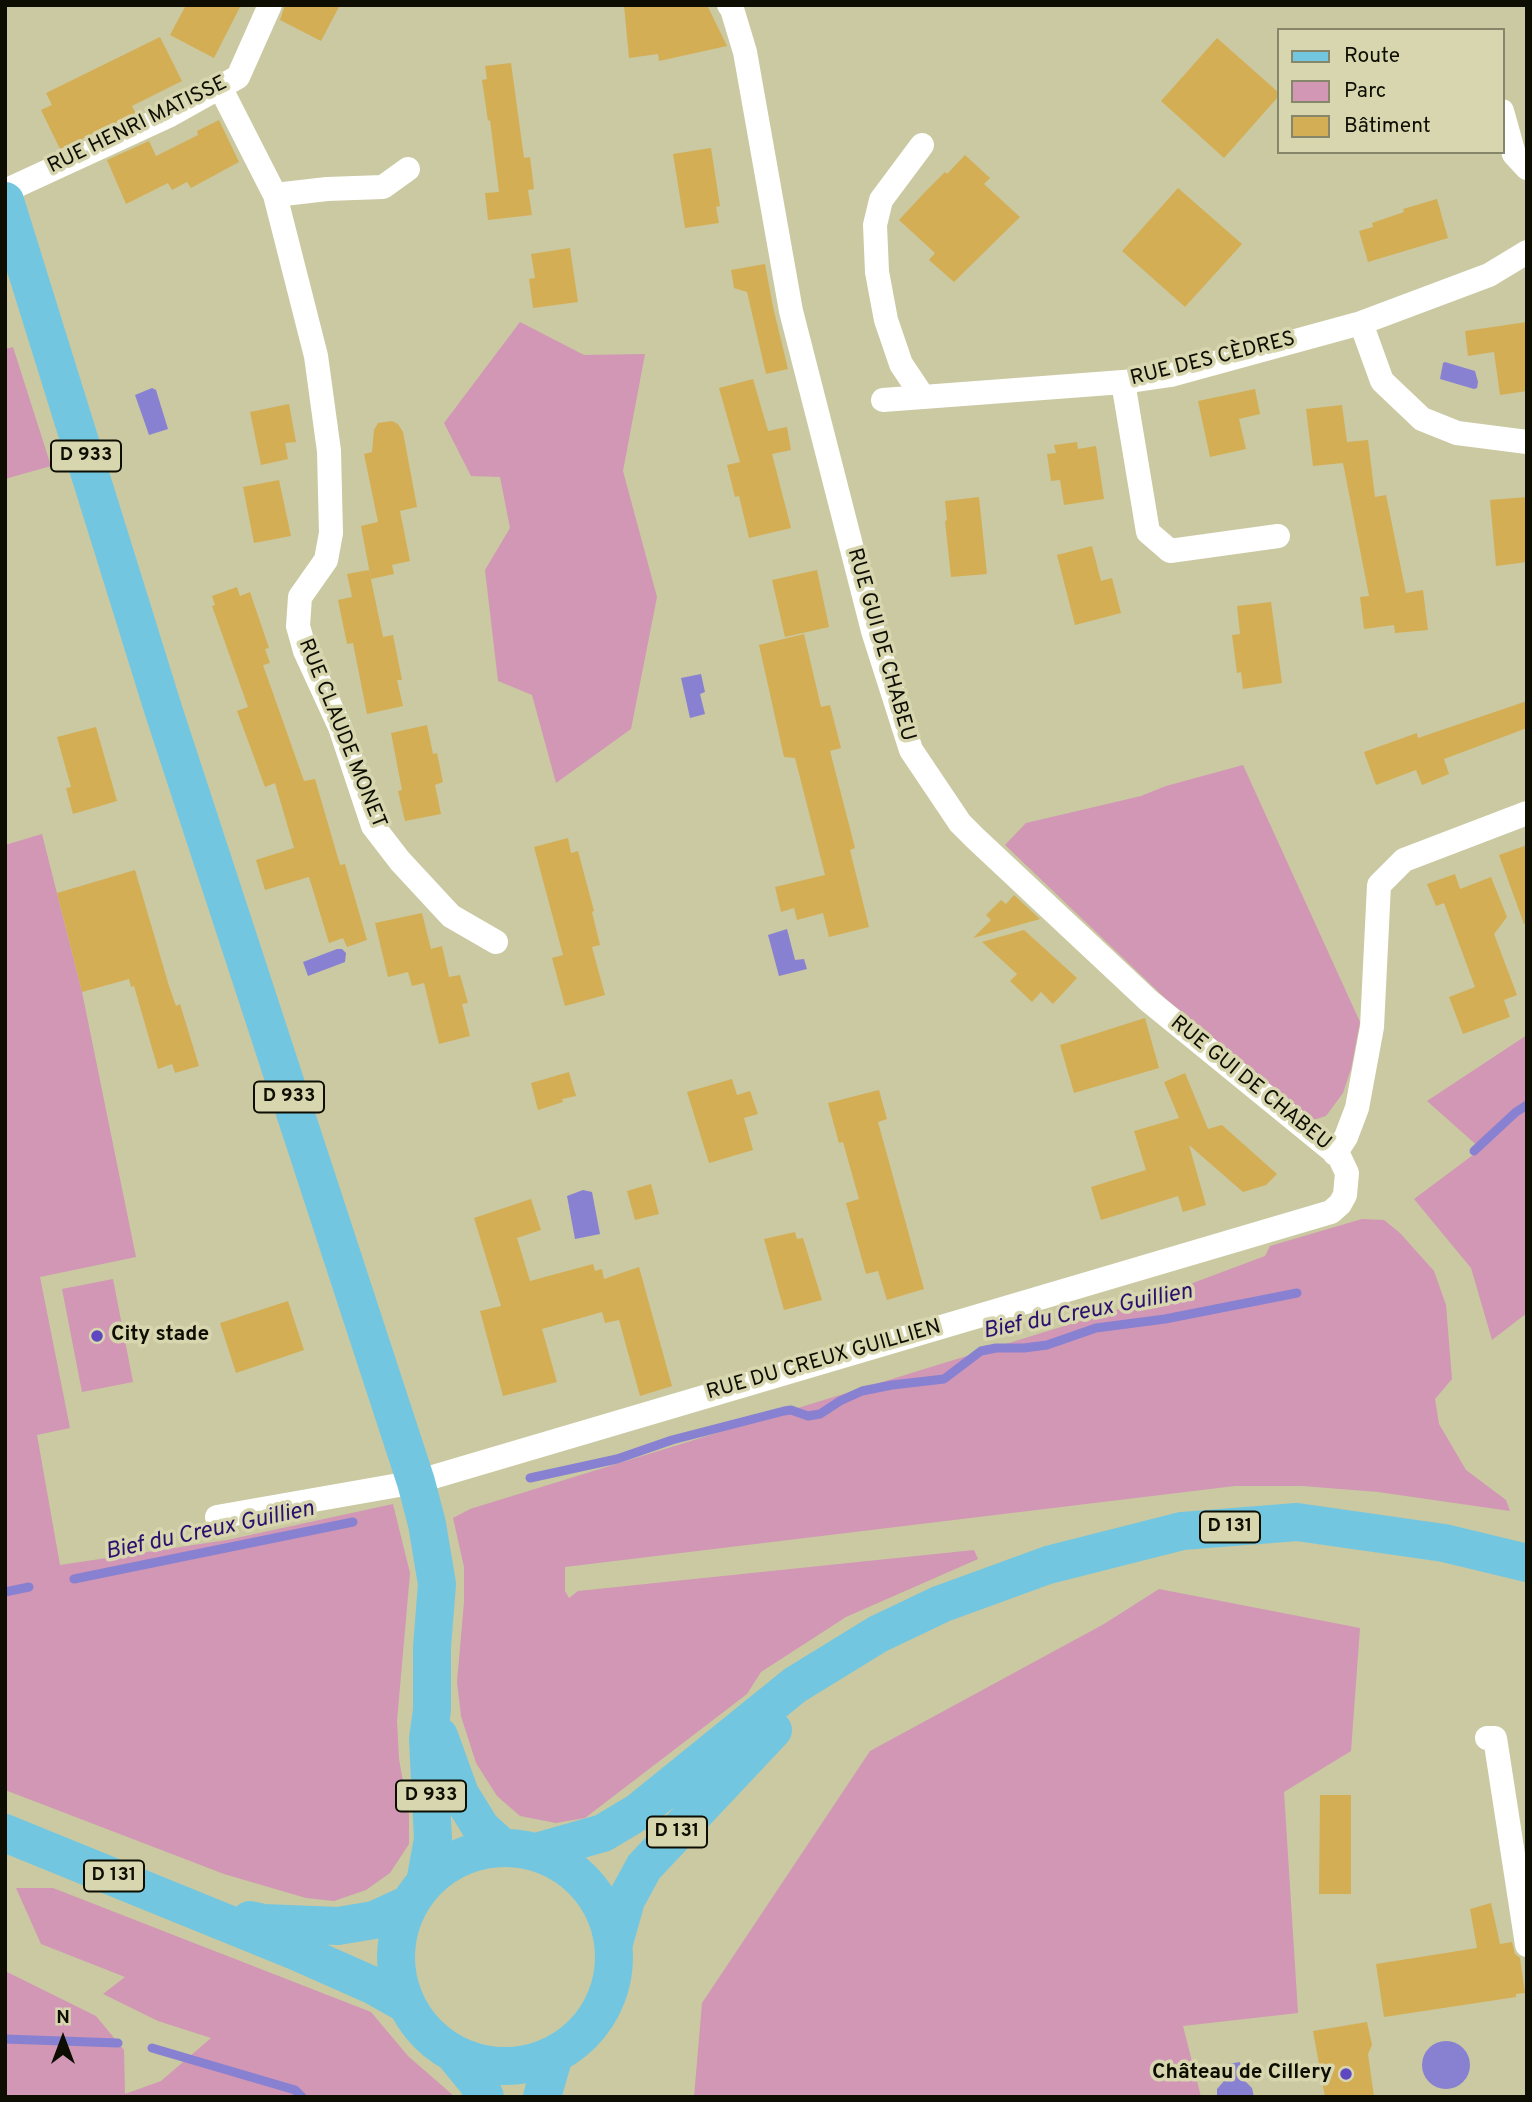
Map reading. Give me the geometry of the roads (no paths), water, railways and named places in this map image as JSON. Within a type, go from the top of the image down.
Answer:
[{"type":"main road","name":"D 933","points":[[5,201],[162,706],[416,1482],[432,1548],[437,1584],[432,1647],[432,1710],[428,1739],[433,1839],[417,1893]]},
{"type":"main road","name":"D 131","points":[[520,1850],[603,1833],[638,1812],[795,1685],[878,1634],[941,1604],[1048,1565],[1182,1531],[1297,1522],[1444,1543],[1527,1563]]},
{"type":"main road","name":"D 131","points":[[614,1943],[626,1900],[644,1867],[766,1736],[873,1650],[941,1604]]},
{"type":"main road","name":"D 933","points":[[432,1710],[441,1744],[460,1794],[481,1828],[520,1850]]},
{"type":"main road","name":"D 131","points":[[17,1837],[200,1911],[374,1986],[406,2004]]},
{"type":"main road","points":[[520,1850],[565,1866],[588,1886],[605,1913],[614,1943],[613,1976],[602,2008],[582,2035],[554,2054],[521,2065],[487,2065],[454,2054],[434,2041],[418,2024],[406,2004],[397,1979],[395,1953],[399,1928],[417,1893],[448,1864],[474,1852],[520,1850]]},
{"type":"main road","name":"D 131","points":[[200,1911],[264,1923],[338,1926],[374,1920],[417,1893]]},
{"type":"main road","points":[[454,2054],[477,2082],[485,2097]]},
{"type":"main road","points":[[542,2097],[554,2054]]},
{"type":"street","name":"RUE HENRI MATISSE","points":[[5,191],[170,115],[238,77],[270,5]]},
{"type":"street","name":"RUE GUI DE CHABEU","points":[[735,7],[791,311],[873,631],[911,750],[969,833],[1149,1001],[1335,1154],[1347,1173],[1345,1195]]},
{"type":"street","name":"RUE CLAUDE MONET","points":[[220,88],[275,195],[316,356],[329,451],[331,533],[326,560],[300,597],[298,626],[305,651],[340,727],[373,826],[400,862],[450,916],[496,942]]},
{"type":"street","points":[[1504,118],[1514,154],[1527,168]]},
{"type":"street","points":[[922,145],[881,200],[875,225],[877,272],[886,320],[901,364],[923,397]]},
{"type":"street","points":[[275,195],[327,189],[383,187],[408,170]]},
{"type":"street","name":"RUE DES CÈDRES","points":[[883,400],[1123,382],[1171,375],[1361,323],[1489,275],[1527,252]]},
{"type":"street","points":[[1361,323],[1382,381],[1422,419],[1457,433],[1527,442]]},
{"type":"street","points":[[1123,382],[1148,532],[1170,551],[1278,536]]},
{"type":"street","points":[[1335,1154],[1346,1137],[1357,1108],[1371,1027],[1379,886],[1404,860],[1527,813]]},
{"type":"street","name":"RUE DU CREUX GUILLIEN","points":[[217,1517],[416,1482],[1331,1212],[1345,1195]]},
{"type":"street","points":[[1487,1738],[1495,1738],[1527,1945]]},
{"type":"waterway","name":"Bief du Creux Guillien","points":[[1474,1151],[1527,1105]]},
{"type":"waterway","name":"Bief du Creux Guillien","points":[[530,1478],[617,1459],[672,1440],[784,1411],[791,1410],[808,1416],[820,1414],[862,1391],[944,1379],[981,1351],[1047,1345],[1096,1328],[1165,1319],[1297,1293]]},
{"type":"waterway","name":"Bief du Creux Guillien","points":[[74,1579],[353,1522]]},
{"type":"waterway","name":"Bief du Creux Guillien","points":[[5,1592],[29,1587]]},
{"type":"waterway","points":[[5,2039],[118,2043]]},
{"type":"waterway","points":[[152,2048],[295,2090],[302,2097]]},
{"type":"place","name":"City stade","points":[[97,1336]]},
{"type":"place","name":"Château de Cillery","points":[[1346,2074]]}]
